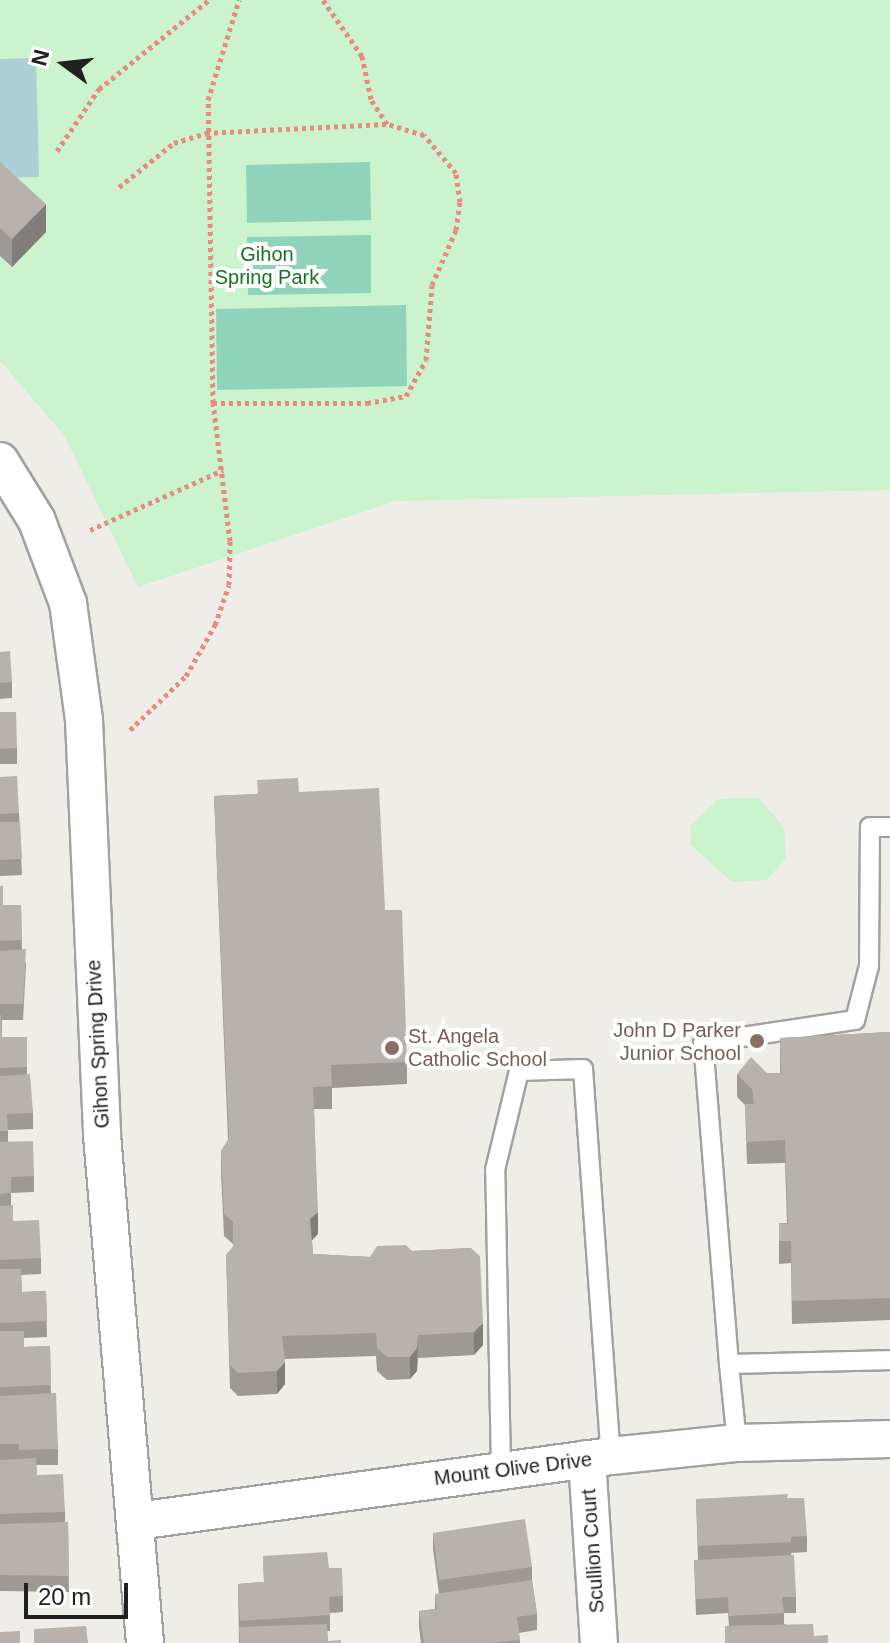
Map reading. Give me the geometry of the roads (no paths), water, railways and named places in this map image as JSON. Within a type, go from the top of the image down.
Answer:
[{"type":"street","name":"Gihon Spring Drive","points":[[0,461],[37,521],[68,603],[84,720],[102,1135],[145,1643]]},
{"type":"street","name":"Mount Olive Drive","points":[[137,1521],[599,1458],[737,1443],[890,1439]]},
{"type":"street","name":"Scullion Court","points":[[599,1458],[599,1643]]},
{"type":"lane","points":[[737,1443],[703,1043],[855,1020],[869,966],[870,827],[890,827]]},
{"type":"lane","points":[[501,1469],[495,1170],[519,1071],[583,1069],[599,1458]]},
{"type":"lane","points":[[729,1364],[890,1360]]},
{"type":"water","points":[[36,58],[39,177],[0,178],[0,59]]},
{"type":"place","name":"John D Parker Junior School","points":[[757,1041]]},
{"type":"place","name":"St. Angela Catholic School","points":[[392,1048]]},
{"type":"park label","name":"Gihon Spring Park","points":[[267,266]]}]
